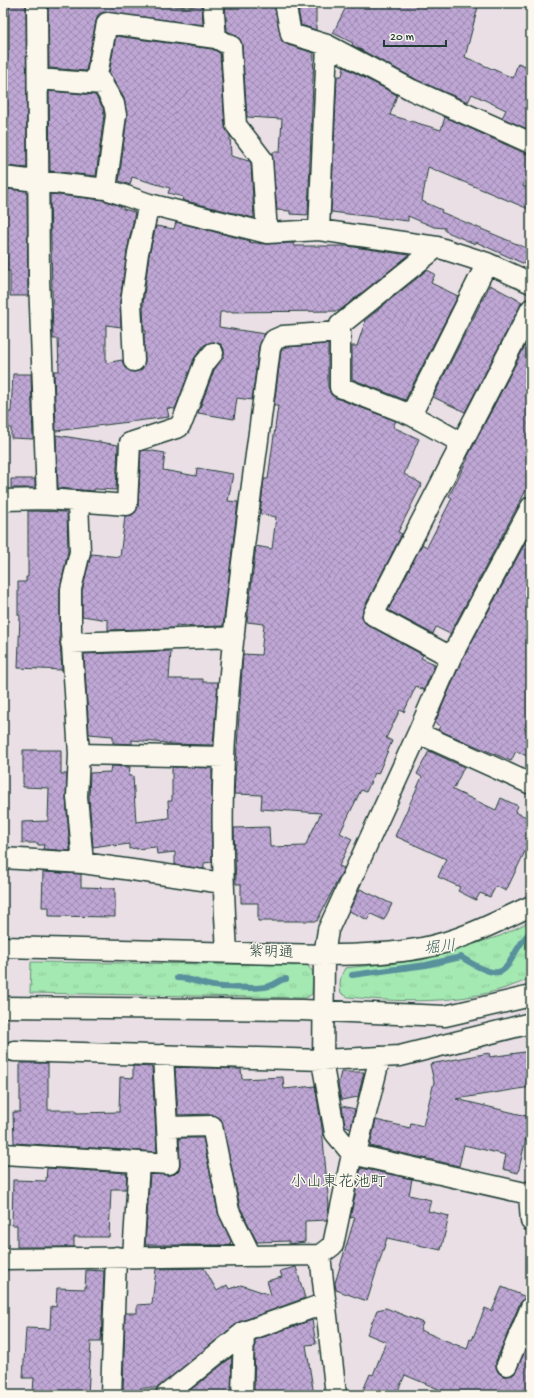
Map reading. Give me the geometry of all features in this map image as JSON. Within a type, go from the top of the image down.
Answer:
[{"type":"street","points":[[37,3],[37,181],[46,499]]},
{"type":"street","points":[[212,3],[216,38]]},
{"type":"street","points":[[286,3],[291,34],[326,46],[412,90],[531,143]]},
{"type":"street","points":[[106,188],[116,115],[114,104],[97,75],[107,23],[216,38],[231,46],[236,124],[262,159],[267,233]]},
{"type":"street","points":[[319,230],[326,46]]},
{"type":"street","points":[[38,79],[102,84]]},
{"type":"street","points":[[3,177],[106,188],[149,204],[267,233],[319,230],[437,247],[487,264],[531,283]]},
{"type":"street","points":[[134,361],[131,336],[131,302],[138,253],[149,204]]},
{"type":"street","points":[[437,247],[340,325],[340,387],[411,414],[462,443]]},
{"type":"street","points":[[411,414],[487,264]]},
{"type":"street","points":[[451,657],[373,615],[531,309]]},
{"type":"street","points":[[227,952],[222,883],[224,757],[234,637],[270,348],[274,340],[283,336],[340,332]]},
{"type":"street","points":[[3,500],[46,499],[127,505],[130,443],[179,427],[204,364],[213,353]]},
{"type":"street","points":[[78,501],[80,552],[71,589],[72,643],[79,754],[77,797],[84,863]]},
{"type":"street","points":[[531,507],[451,657],[328,930],[324,955],[325,1011],[323,1060],[330,1114],[335,1133],[352,1154],[530,1192],[531,1221]]},
{"type":"street","points":[[72,643],[234,637]]},
{"type":"street","points":[[418,733],[531,784]]},
{"type":"street","points":[[79,754],[224,757]]},
{"type":"street","points":[[3,858],[84,863],[222,883]]},
{"type":"street","name":"紫明通","points":[[3,947],[375,955],[424,948],[478,931],[531,906]]},
{"type":"street","points":[[3,1007],[325,1011],[445,1016],[531,996]]},
{"type":"street","points":[[14,1051],[323,1060],[400,1056],[531,1023]]},
{"type":"street","points":[[3,1154],[169,1164],[163,1055]]},
{"type":"street","points":[[3,1259],[320,1256],[333,1245],[352,1154],[358,1145],[380,1057]]},
{"type":"street","points":[[167,1127],[212,1126],[229,1211],[251,1256]]},
{"type":"street","points":[[111,1395],[124,1257],[139,1162]]},
{"type":"street","points":[[320,1256],[336,1395]]},
{"type":"street","points":[[166,1395],[244,1332],[326,1303]]},
{"type":"street","points":[[507,1364],[531,1307]]},
{"type":"street","points":[[242,1395],[244,1332]]},
{"type":"green space","points":[[531,921],[531,978],[509,987],[464,997],[418,1001],[348,997],[341,993],[340,980],[345,968],[422,960],[500,936]]},
{"type":"green space","points":[[31,962],[307,965],[313,972],[312,994],[306,998],[30,993]]},
{"type":"building","points":[[9,3],[26,3],[27,168],[6,166],[6,133],[3,133],[3,86],[4,50],[9,50]]},
{"type":"building","points":[[48,3],[149,3],[187,7],[202,5],[203,25],[103,12],[98,15],[96,21],[86,71],[49,68]]},
{"type":"building","points":[[225,3],[274,3],[282,41],[288,45],[314,53],[308,215],[290,214],[290,211],[277,210],[272,155],[273,152],[280,152],[282,119],[247,117],[242,45],[237,36],[227,31]]},
{"type":"building","points":[[297,3],[316,3],[316,30],[301,25]]},
{"type":"building","points":[[348,3],[479,3],[465,57],[513,78],[518,63],[531,68],[530,130],[502,118],[506,110],[472,94],[468,102],[417,80],[333,33]]},
{"type":"building","points":[[116,36],[212,49],[220,53],[225,126],[230,136],[231,156],[249,161],[251,163],[254,218],[182,200],[183,197],[168,193],[170,188],[132,177],[130,185],[119,181],[127,116],[124,98],[109,73]]},
{"type":"building","points":[[344,67],[397,95],[390,115],[441,130],[445,117],[531,156],[531,168],[523,186],[531,189],[531,210],[428,167],[422,201],[442,210],[441,212],[531,250],[531,267],[476,242],[475,244],[445,231],[445,228],[434,227],[408,216],[408,221],[331,212],[337,76],[342,76]]},
{"type":"building","points":[[49,91],[95,95],[103,108],[104,115],[96,176],[50,171]]},
{"type":"building","points":[[7,189],[27,191],[28,296],[10,296],[10,271],[7,271],[7,257],[3,257],[3,191],[7,191]]},
{"type":"building","points":[[50,194],[103,200],[123,207],[123,209],[135,212],[127,251],[120,301],[121,327],[106,325],[106,363],[122,360],[125,368],[134,372],[141,370],[145,361],[144,335],[146,331],[144,331],[143,304],[149,255],[156,226],[174,229],[176,222],[250,241],[249,242],[264,244],[294,243],[294,246],[347,246],[409,255],[339,311],[220,312],[219,327],[265,334],[259,347],[252,400],[237,398],[234,419],[198,413],[214,370],[224,355],[224,349],[221,344],[214,342],[204,345],[195,357],[175,409],[167,408],[169,417],[56,431],[54,371],[59,371],[58,339],[53,339]]},
{"type":"building","points":[[427,270],[435,274],[431,283],[458,296],[405,400],[352,379],[352,346],[357,346],[365,322],[364,321]]},
{"type":"building","points":[[490,285],[522,302],[465,412],[433,397]]},
{"type":"building","points":[[531,334],[531,481],[450,634],[436,627],[433,634],[388,610],[422,544],[427,547],[452,498],[449,496],[467,458]]},
{"type":"building","points":[[328,344],[328,387],[331,394],[336,398],[396,421],[393,427],[419,439],[404,474],[422,484],[398,532],[402,534],[363,610],[362,616],[368,625],[423,655],[421,658],[435,664],[424,690],[416,686],[404,712],[400,710],[386,738],[392,741],[378,774],[375,773],[366,792],[361,790],[340,833],[352,839],[339,866],[344,868],[317,921],[258,921],[258,903],[241,903],[241,884],[236,884],[234,828],[269,827],[270,847],[305,846],[321,813],[261,809],[262,795],[234,794],[243,654],[261,655],[264,624],[247,622],[256,546],[272,549],[276,517],[260,514],[264,479],[268,479],[278,406],[274,406],[281,351],[286,347]]},
{"type":"building","points":[[13,374],[31,374],[33,439],[11,438],[11,428],[3,428],[3,412],[11,412]]},
{"type":"building","points":[[56,435],[118,445],[116,490],[94,489],[94,491],[58,488]]},
{"type":"building","points":[[147,450],[165,453],[163,470],[196,476],[197,468],[233,474],[228,501],[238,502],[223,626],[194,627],[177,625],[174,628],[108,630],[108,620],[82,616],[82,590],[91,554],[120,557],[125,516],[132,515],[138,506],[141,451]]},
{"type":"building","points":[[11,479],[35,479],[35,488],[11,488]]},
{"type":"building","points":[[28,511],[67,512],[68,551],[60,589],[60,643],[62,670],[18,668],[20,615],[18,615],[18,582],[26,582],[26,577],[28,577]]},
{"type":"building","points":[[530,534],[531,715],[524,729],[531,732],[531,758],[516,751],[511,761],[438,730],[440,726],[435,723],[461,662]]},
{"type":"building","points":[[171,651],[169,679],[203,679],[203,682],[218,682],[213,745],[166,744],[132,740],[132,744],[113,743],[113,736],[89,734],[84,654]]},
{"type":"building","points":[[23,750],[61,750],[61,774],[67,774],[66,798],[70,851],[43,849],[44,845],[38,845],[38,843],[22,843],[22,822],[48,821],[49,788],[23,787]]},
{"type":"building","points":[[429,751],[464,767],[453,790],[496,810],[501,798],[518,806],[515,812],[531,819],[531,839],[506,891],[496,886],[490,897],[480,893],[476,900],[458,891],[460,887],[438,877],[446,859],[395,836],[422,777],[417,774]]},
{"type":"building","points":[[111,766],[130,767],[129,776],[133,776],[136,822],[169,818],[168,801],[172,801],[172,767],[212,768],[212,862],[204,863],[204,869],[175,865],[175,852],[157,854],[156,847],[129,849],[129,844],[114,846],[113,844],[93,847],[89,797],[90,773],[110,772]]},
{"type":"building","points":[[43,872],[81,874],[81,887],[115,888],[115,917],[49,916],[49,907],[42,907]]},
{"type":"building","points":[[360,889],[392,904],[384,920],[371,914],[368,920],[349,911]]},
{"type":"building","points":[[531,1051],[531,1087],[456,1099],[531,1117],[518,1173],[503,1169],[506,1155],[464,1145],[459,1166],[370,1146],[376,1120],[410,1128],[411,1123],[423,1126],[434,1082],[430,1064],[489,1053],[490,1057]]},
{"type":"building","points":[[20,1063],[48,1063],[48,1110],[76,1110],[76,1113],[119,1112],[120,1077],[133,1078],[133,1066],[152,1067],[157,1152],[14,1143],[13,1112],[20,1112]]},
{"type":"building","points":[[175,1067],[241,1069],[242,1079],[283,1077],[284,1089],[315,1086],[322,1128],[329,1206],[327,1220],[305,1221],[305,1242],[289,1244],[289,1241],[257,1242],[240,1207],[221,1119],[212,1114],[178,1115]]},
{"type":"building","points":[[341,1072],[364,1072],[358,1097],[341,1100],[338,1084]]},
{"type":"building","points":[[342,1106],[355,1109],[351,1128],[345,1126]]},
{"type":"building","points":[[179,1138],[203,1138],[218,1213],[231,1241],[230,1245],[145,1245],[150,1174],[169,1175],[175,1174],[179,1170]]},
{"type":"building","points":[[47,1168],[127,1173],[126,1189],[111,1189],[109,1237],[74,1237],[74,1247],[17,1247],[17,1225],[12,1225],[13,1180],[46,1181]]},
{"type":"building","points":[[361,1168],[412,1179],[409,1195],[431,1200],[428,1211],[449,1216],[441,1250],[387,1238],[367,1301],[336,1290],[335,1283],[355,1217],[350,1218]]},
{"type":"building","points":[[296,1267],[305,1298],[239,1322],[158,1388],[141,1388],[141,1395],[123,1395],[125,1313],[137,1313],[137,1305],[152,1304],[156,1269],[204,1268],[217,1291],[227,1285],[229,1289],[241,1285],[271,1295],[267,1281],[282,1277],[280,1271]]},
{"type":"building","points":[[86,1270],[104,1271],[101,1342],[91,1342],[88,1395],[33,1392],[34,1378],[23,1378],[26,1328],[50,1329],[51,1306],[56,1307],[57,1288],[85,1289]]},
{"type":"building","points":[[502,1287],[526,1297],[520,1303],[496,1361],[496,1367],[498,1372],[503,1376],[514,1374],[531,1337],[531,1395],[442,1395],[443,1391],[405,1375],[396,1395],[361,1395],[370,1374],[373,1375],[386,1342],[367,1334],[377,1310],[386,1308],[423,1323],[420,1330],[467,1349],[470,1339],[472,1340],[485,1308],[492,1311]]},
{"type":"building","points":[[312,1320],[316,1344],[306,1345],[314,1395],[254,1395],[255,1340]]},
{"type":"building","points":[[232,1357],[231,1395],[184,1395]]},
{"type":"waterway","name":"堀川","points":[[352,975],[426,965],[461,957],[490,972],[499,972],[510,962],[522,942],[531,931]]},
{"type":"waterway","name":"堀川","points":[[177,978],[189,979],[216,987],[253,988],[264,987],[286,979]]},
{"type":"district","name":"小山東花池町","points":[[338,1183]]}]
